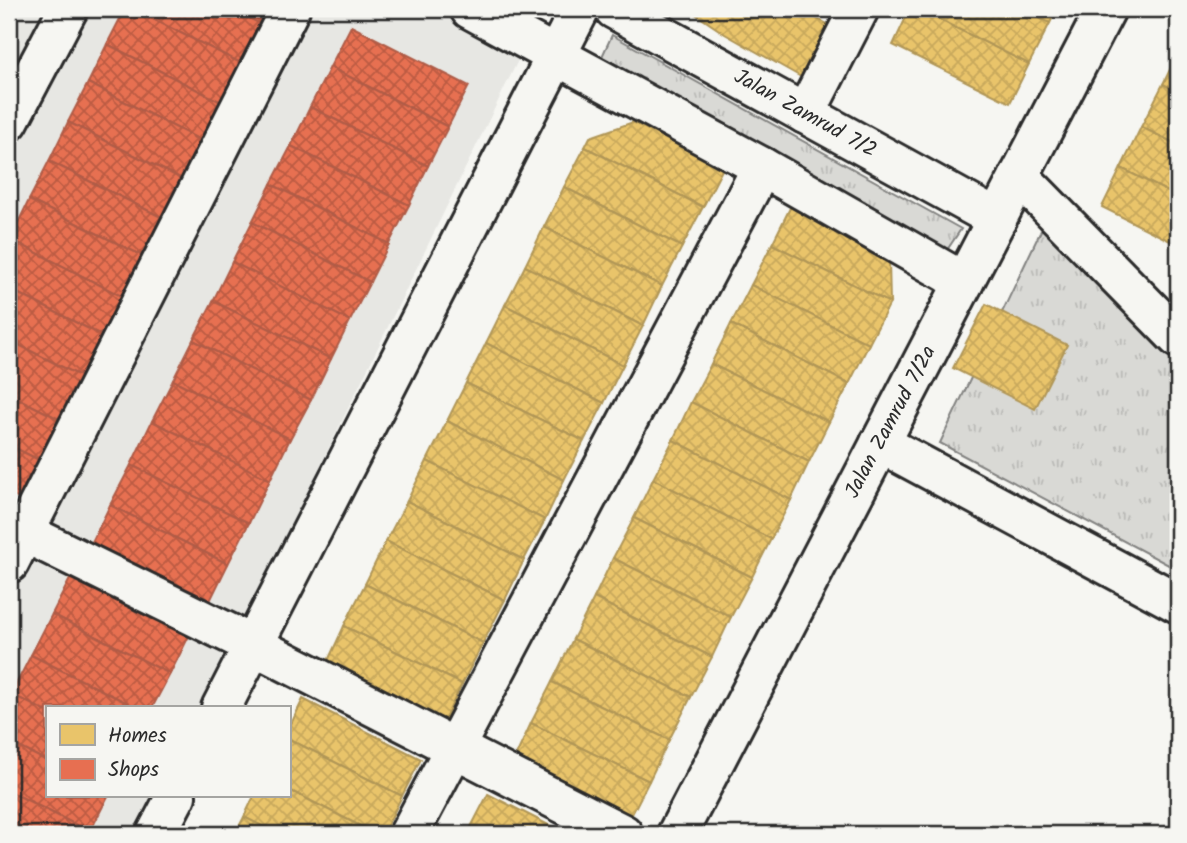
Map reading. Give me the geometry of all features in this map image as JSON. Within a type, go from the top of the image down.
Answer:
[{"type":"street","points":[[9,121],[68,9]]},
{"type":"street","points":[[290,9],[14,540],[253,645],[623,834]]},
{"type":"street","points":[[471,9],[762,167],[964,282]]},
{"type":"street","points":[[222,706],[580,9]]},
{"type":"street","points":[[805,114],[859,9]]},
{"type":"street","name":"Jalan Zamrud 7/2a","points":[[677,834],[1106,9]]},
{"type":"street","name":"Jalan Zamrud 7/2","points":[[624,11],[997,219]]},
{"type":"street","points":[[410,834],[762,167]]},
{"type":"street","points":[[1019,176],[1178,338]]},
{"type":"street","points":[[880,443],[1178,603]]},
{"type":"street","points":[[156,834],[175,798]]},
{"type":"shaded area","points":[[9,9],[543,9],[203,706],[46,706],[46,798],[158,798],[140,834],[9,834]]},
{"type":"green space","points":[[612,35],[961,229],[941,259],[599,63]]},
{"type":"green space","points":[[1045,222],[1178,367],[1178,570],[940,443]]},
{"type":"building: Homes","points":[[688,9],[799,9],[829,25],[801,77],[725,34]]},
{"type":"building: Homes","points":[[910,9],[918,9],[1029,64],[1010,103],[893,45]]},
{"type":"building: Homes","points":[[918,9],[1021,9],[1050,23],[1029,64]]},
{"type":"building: Homes","points":[[1021,9],[1057,9],[1050,23]]},
{"type":"building: Homes","points":[[1178,53],[1178,92],[1163,84]]},
{"type":"building: Homes","points":[[1163,84],[1178,92],[1178,145],[1141,127]]},
{"type":"building: Homes","points":[[633,122],[723,168],[703,207],[585,147],[590,137]]},
{"type":"building: Homes","points":[[1141,127],[1178,145],[1178,197],[1121,168]]},
{"type":"building: Homes","points":[[585,147],[703,207],[682,247],[564,187]]},
{"type":"building: Homes","points":[[1121,168],[1178,197],[1178,245],[1102,207]]},
{"type":"building: Homes","points":[[564,187],[682,247],[662,286],[544,227]]},
{"type":"building: Homes","points":[[791,206],[889,260],[890,303],[772,244]]},
{"type":"building: Homes","points":[[544,227],[662,286],[643,326],[525,266]]},
{"type":"building: Homes","points":[[772,244],[890,303],[869,344],[751,285]]},
{"type":"building: Homes","points":[[525,266],[643,326],[623,365],[505,305]]},
{"type":"building: Homes","points":[[751,285],[869,344],[849,384],[731,324]]},
{"type":"building: Homes","points":[[986,304],[1067,345],[1035,409],[953,368]]},
{"type":"building: Homes","points":[[505,305],[623,365],[604,403],[486,343]]},
{"type":"building: Homes","points":[[731,324],[849,384],[829,422],[711,364]]},
{"type":"building: Homes","points":[[486,343],[604,403],[584,441],[466,383]]},
{"type":"building: Homes","points":[[711,364],[829,422],[809,462],[691,402]]},
{"type":"building: Homes","points":[[466,383],[584,441],[564,480],[447,421]]},
{"type":"building: Homes","points":[[691,402],[809,462],[791,500],[673,440]]},
{"type":"building: Homes","points":[[447,421],[564,480],[545,520],[427,461]]},
{"type":"building: Homes","points":[[673,440],[791,500],[771,539],[653,479]]},
{"type":"building: Homes","points":[[427,461],[545,520],[524,560],[407,501]]},
{"type":"building: Homes","points":[[653,479],[771,539],[752,577],[634,518]]},
{"type":"building: Homes","points":[[407,501],[524,560],[505,600],[386,541]]},
{"type":"building: Homes","points":[[634,518],[752,577],[731,617],[613,558]]},
{"type":"building: Homes","points":[[386,541],[505,600],[483,643],[365,584]]},
{"type":"building: Homes","points":[[613,558],[731,617],[712,657],[594,598]]},
{"type":"building: Homes","points":[[365,584],[483,643],[462,684],[344,626]]},
{"type":"building: Homes","points":[[594,598],[712,657],[691,697],[573,639]]},
{"type":"building: Homes","points":[[344,626],[462,684],[443,723],[326,665]]},
{"type":"building: Homes","points":[[573,639],[691,697],[669,740],[552,682]]},
{"type":"building: Homes","points":[[552,682],[669,740],[649,781],[531,723]]},
{"type":"building: Homes","points":[[303,699],[421,759],[402,796],[290,740],[290,726]]},
{"type":"building: Homes","points":[[531,723],[649,781],[629,820],[513,762]]},
{"type":"building: Homes","points":[[290,740],[402,796],[383,834],[376,834],[290,791]]},
{"type":"building: Homes","points":[[290,791],[376,834],[278,834],[244,817],[253,798],[290,798]]},
{"type":"building: Homes","points":[[488,794],[566,834],[468,833]]},
{"type":"building: Homes","points":[[244,817],[278,834],[235,834]]},
{"type":"building: Shops","points":[[125,9],[133,9],[245,65],[225,104],[107,44]]},
{"type":"building: Shops","points":[[133,9],[231,9],[265,26],[245,65]]},
{"type":"building: Shops","points":[[231,9],[273,9],[265,26]]},
{"type":"building: Shops","points":[[351,26],[469,86],[448,127],[330,67]]},
{"type":"building: Shops","points":[[107,44],[225,104],[206,143],[88,83]]},
{"type":"building: Shops","points":[[330,67],[448,127],[428,166],[310,107]]},
{"type":"building: Shops","points":[[88,83],[206,143],[186,181],[68,122]]},
{"type":"building: Shops","points":[[310,107],[428,166],[409,205],[291,146]]},
{"type":"building: Shops","points":[[68,122],[186,181],[167,220],[49,161]]},
{"type":"building: Shops","points":[[291,146],[409,205],[389,244],[271,184]]},
{"type":"building: Shops","points":[[49,161],[167,220],[147,258],[29,200]]},
{"type":"building: Shops","points":[[271,184],[389,244],[370,282],[252,222]]},
{"type":"building: Shops","points":[[29,200],[147,258],[127,299],[10,239]]},
{"type":"building: Shops","points":[[252,222],[370,282],[350,321],[232,262]]},
{"type":"building: Shops","points":[[10,239],[127,299],[107,338],[9,289]]},
{"type":"building: Shops","points":[[232,262],[350,321],[331,359],[213,301]]},
{"type":"building: Shops","points":[[9,289],[107,338],[86,379],[9,340]]},
{"type":"building: Shops","points":[[213,301],[331,359],[311,400],[193,340]]},
{"type":"building: Shops","points":[[9,340],[86,379],[65,422],[9,394]]},
{"type":"building: Shops","points":[[193,340],[311,400],[290,439],[173,380]]},
{"type":"building: Shops","points":[[173,380],[290,439],[270,480],[152,421]]},
{"type":"building: Shops","points":[[9,394],[65,422],[45,463],[9,445]]},
{"type":"building: Shops","points":[[152,421],[270,480],[249,523],[131,465]]},
{"type":"building: Shops","points":[[9,445],[45,463],[25,502],[9,494]]},
{"type":"building: Shops","points":[[131,465],[249,523],[228,564],[110,505]]},
{"type":"building: Shops","points":[[110,505],[228,564],[209,603],[91,544]]},
{"type":"building: Shops","points":[[71,577],[189,636],[170,674],[52,614]]},
{"type":"building: Shops","points":[[52,614],[170,674],[153,706],[133,706],[31,655]]},
{"type":"building: Shops","points":[[31,655],[133,706],[46,706],[46,712],[11,694]]},
{"type":"building: Shops","points":[[11,694],[46,712],[46,760],[9,742]]},
{"type":"building: Shops","points":[[9,742],[46,760],[46,798],[107,798],[90,832],[9,791]]},
{"type":"building: Shops","points":[[9,791],[90,832],[89,834],[9,834]]}]
